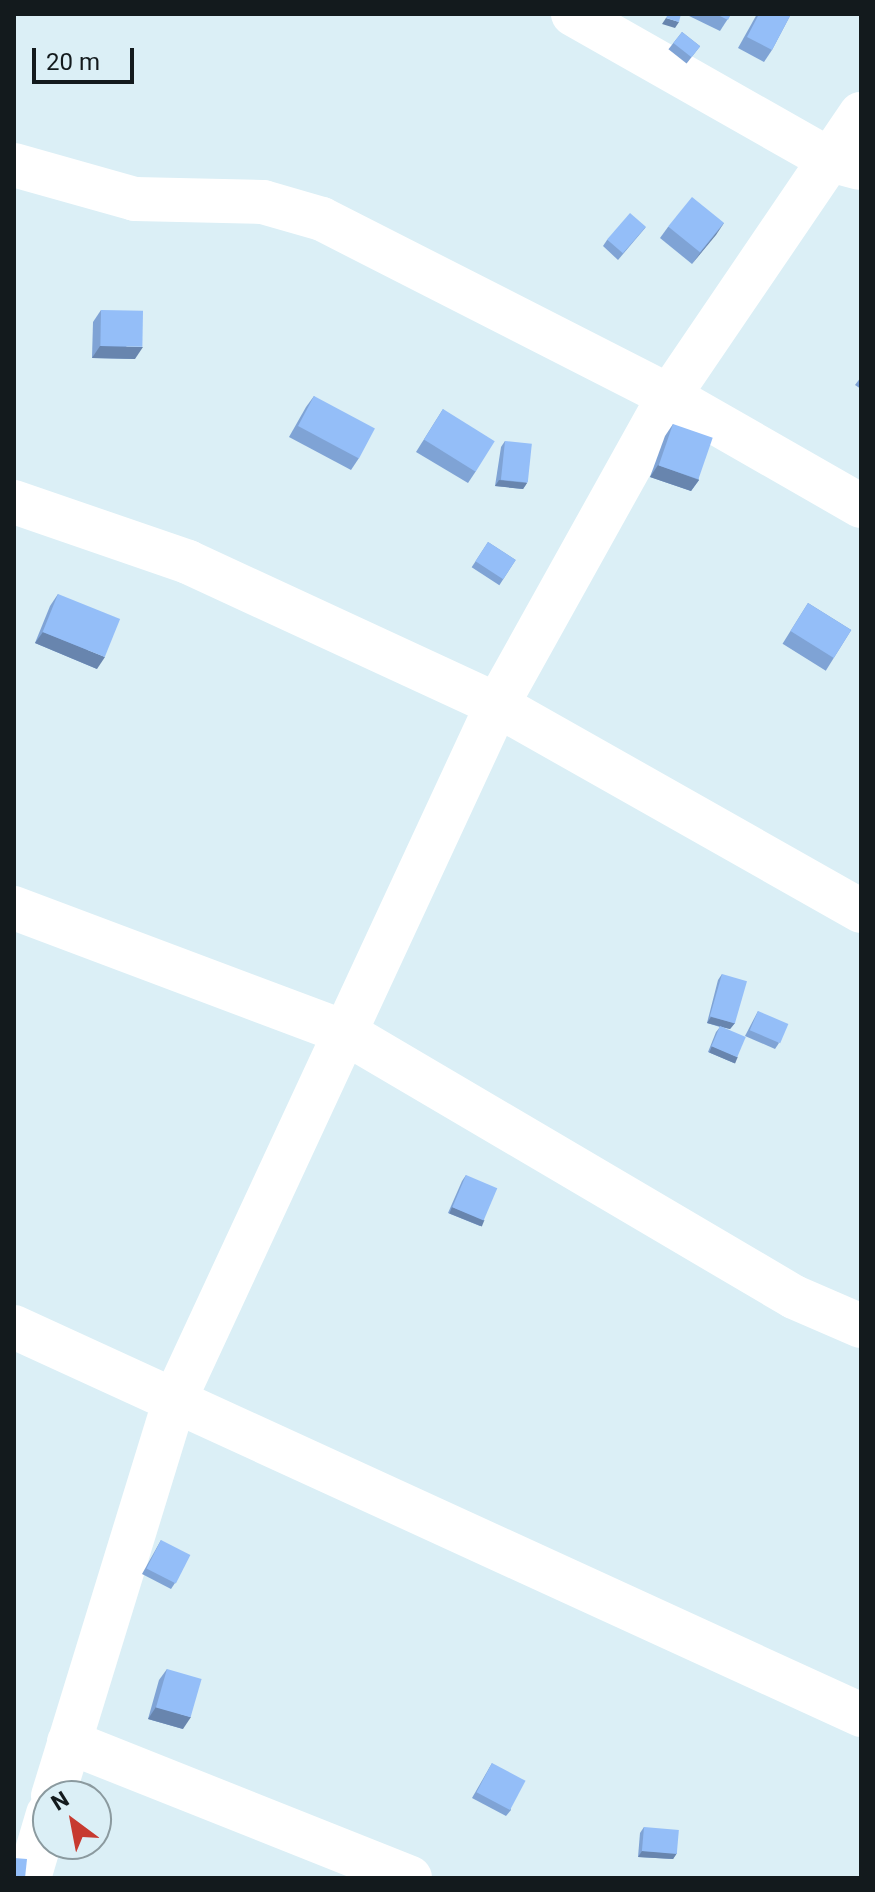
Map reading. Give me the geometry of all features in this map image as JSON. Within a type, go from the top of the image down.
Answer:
[{"type":"street","points":[[573,14],[846,164]]},
{"type":"street","points":[[58,1780],[175,1399],[497,705],[669,396],[846,164],[861,114]]},
{"type":"street","points":[[14,165],[135,199],[263,202],[322,219],[669,396],[861,506]]},
{"type":"street","points":[[14,502],[188,562],[497,705],[861,911]]},
{"type":"street","points":[[14,908],[344,1032],[794,1297],[861,1326]]},
{"type":"street","points":[[14,1327],[861,1715]]},
{"type":"street","points":[[69,1742],[410,1878]]},
{"type":"building","points":[[668,14],[681,14],[679,22],[666,18]]},
{"type":"building","points":[[716,14],[731,14],[728,20]]},
{"type":"building","points":[[759,14],[791,14],[772,50],[747,37]]},
{"type":"building","points":[[682,32],[700,46],[692,57],[673,43]]},
{"type":"building","points":[[692,197],[724,223],[700,252],[668,227]]},
{"type":"building","points":[[630,213],[646,227],[623,253],[607,239]]},
{"type":"building","points":[[101,310],[143,311],[142,347],[100,346]]},
{"type":"building","points":[[314,396],[375,428],[359,458],[298,426]]},
{"type":"building","points":[[443,409],[495,441],[476,472],[424,440]]},
{"type":"building","points":[[673,424],[713,438],[698,479],[659,466]]},
{"type":"building","points":[[505,441],[532,444],[528,483],[501,480]]},
{"type":"building","points":[[488,542],[516,560],[503,579],[475,561]]},
{"type":"building","points":[[58,594],[120,619],[105,657],[43,632]]},
{"type":"building","points":[[808,603],[851,630],[834,658],[791,631]]},
{"type":"building","points":[[722,974],[747,981],[735,1023],[710,1016]]},
{"type":"building","points":[[758,1011],[788,1024],[780,1043],[750,1030]]},
{"type":"building","points":[[720,1026],[746,1037],[737,1057],[711,1046]]},
{"type":"building","points":[[466,1175],[497,1188],[484,1221],[452,1207]]},
{"type":"building","points":[[161,1540],[190,1555],[176,1583],[146,1569]]},
{"type":"building","points":[[167,1669],[202,1679],[191,1717],[156,1707]]},
{"type":"building","points":[[492,1763],[526,1781],[510,1810],[477,1792]]},
{"type":"building","points":[[644,1827],[679,1830],[677,1854],[642,1851]]},
{"type":"building","points":[[14,1858],[27,1859],[25,1878],[14,1878]]}]
